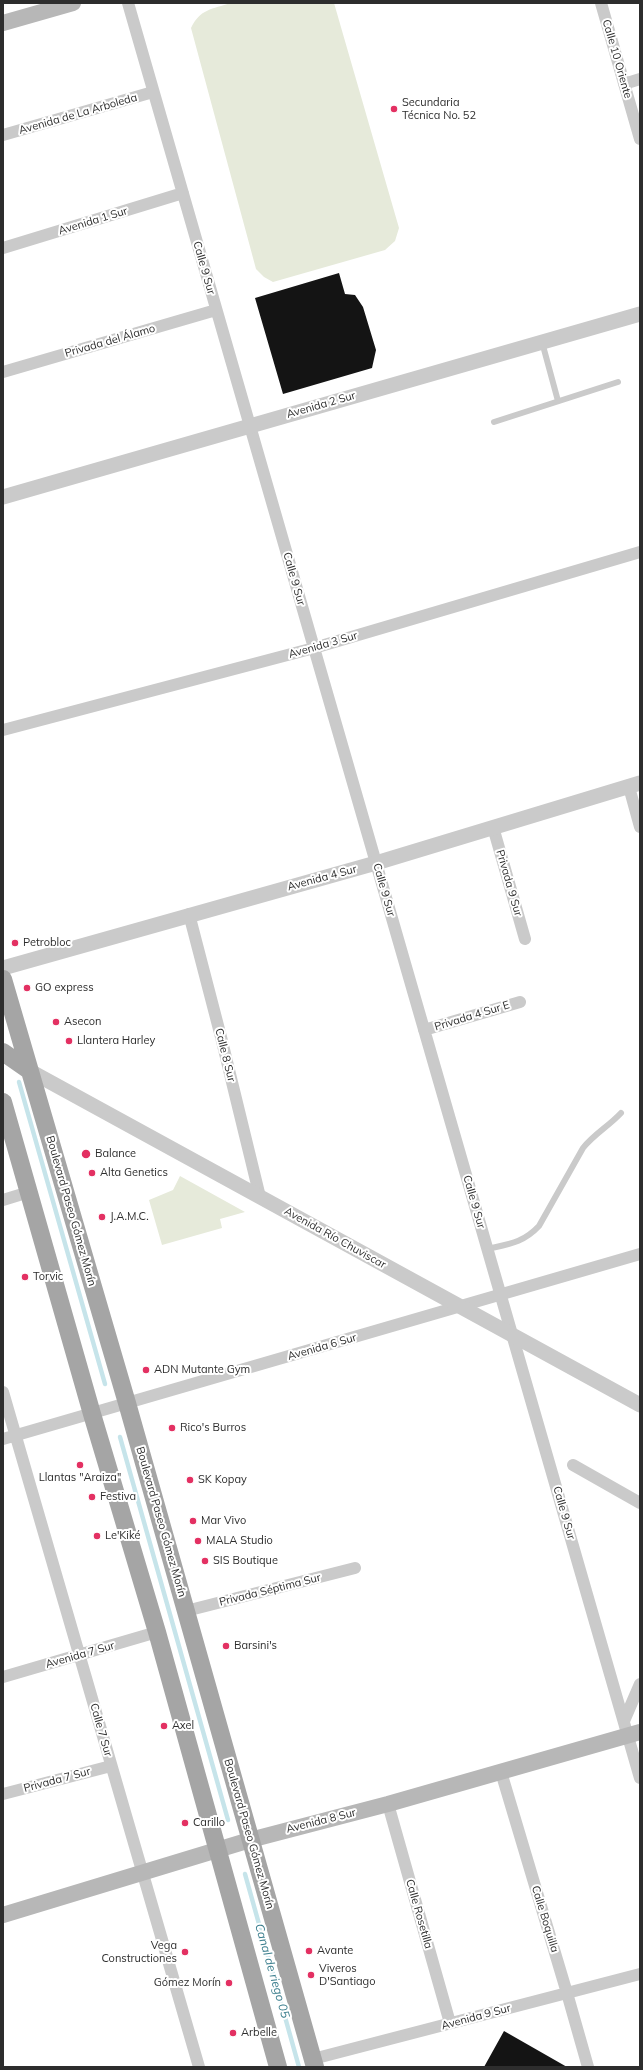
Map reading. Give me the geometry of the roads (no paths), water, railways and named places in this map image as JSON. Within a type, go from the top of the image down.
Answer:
[{"type":"main road","points":[[3,23],[73,3]]},
{"type":"main road","name":"Boulevard Paseo Gómez Morín","points":[[3,979],[127,1403],[314,2063]]},
{"type":"main road","points":[[3,1052],[30,1071]]},
{"type":"main road","points":[[3,1102],[219,1849],[275,2066]]},
{"type":"main road","name":"Avenida 8 Sur","points":[[3,1915],[250,1840],[388,1804],[501,1772],[630,1730]]},
{"type":"street","name":"Calle 9 Sur","points":[[128,3],[500,1295],[630,1730],[640,1778]]},
{"type":"street","name":"Calle 10 Oriente","points":[[601,3],[640,139]]},
{"type":"street","points":[[624,84],[640,79]]},
{"type":"street","name":"Avenida de La Arboleda","points":[[3,135],[153,92]]},
{"type":"street","name":"Avenida 1 Sur","points":[[3,248],[182,193]]},
{"type":"street","name":"Privada del Álamo","points":[[3,372],[216,310]]},
{"type":"street","name":"Avenida 2 Sur","points":[[3,497],[640,314]]},
{"type":"street","name":"Avenida 3 Sur","points":[[3,730],[314,648],[640,552]]},
{"type":"street","points":[[634,785],[640,827]]},
{"type":"street","name":"Avenida 4 Sur","points":[[3,968],[188,914],[376,863],[634,785]]},
{"type":"street","name":"Privada 9 Sur","points":[[493,827],[525,939]]},
{"type":"street","name":"Calle 8 Sur","points":[[188,914],[221,1037],[260,1197]]},
{"type":"street","name":"Privada 4 Sur E","points":[[424,1030],[520,1002]]},
{"type":"street","name":"Avenida Río Chuviscar","points":[[30,1071],[640,1405]]},
{"type":"street","points":[[3,1200],[29,1192]]},
{"type":"street","name":"Avenida 6 Sur","points":[[3,1439],[640,1254]]},
{"type":"street","name":"Calle 7 Sur","points":[[3,1392],[199,2067]]},
{"type":"street","points":[[573,1466],[640,1503]]},
{"type":"street","name":"Privada Séptima Sur","points":[[186,1611],[355,1568]]},
{"type":"street","name":"Avenida 7 Sur","points":[[3,1678],[157,1632]]},
{"type":"street","points":[[630,1730],[640,1684]]},
{"type":"street","name":"Privada 7 Sur","points":[[3,1794],[111,1766]]},
{"type":"street","name":"Calle Boquilla","points":[[501,1772],[568,1993],[588,2067]]},
{"type":"street","name":"Calle Rosetilla","points":[[388,1804],[450,2023]]},
{"type":"street","name":"Avenida 9 Sur","points":[[314,2063],[450,2023],[640,1974]]},
{"type":"lane","points":[[542,342],[558,401]]},
{"type":"lane","points":[[494,422],[618,382]]},
{"type":"lane","points":[[488,1249],[530,1236],[539,1226],[583,1148],[621,1113]]},
{"type":"waterway","points":[[19,1082],[105,1384]]},
{"type":"waterway","points":[[120,1437],[228,1820]]},
{"type":"waterway","name":"Canal de riego 05","points":[[245,1874],[299,2067]]},
{"type":"place","name":"Secundaria Técnica No. 52","points":[[394,109]]},
{"type":"place","name":"Petrobloc","points":[[15,943]]},
{"type":"place","name":"GO express","points":[[27,988]]},
{"type":"place","name":"Asecon","points":[[56,1022]]},
{"type":"place","name":"Llantera Harley","points":[[69,1041]]},
{"type":"place","name":"Balance","points":[[86,1154]]},
{"type":"place","name":"Alta Genetics","points":[[92,1173]]},
{"type":"place","name":"J.A.M.C.","points":[[102,1217]]},
{"type":"place","name":"Torvic","points":[[25,1277]]},
{"type":"place","name":"ADN Mutante Gym","points":[[146,1370]]},
{"type":"place","name":"Rico's Burros","points":[[172,1428]]},
{"type":"place","name":"Llantas \"Araiza\"","points":[[80,1465]]},
{"type":"place","name":"SK Kopay","points":[[190,1480]]},
{"type":"place","name":"Festiva","points":[[92,1497]]},
{"type":"place","name":"Mar Vivo","points":[[193,1521]]},
{"type":"place","name":"Le'Kiké","points":[[97,1536]]},
{"type":"place","name":"MALA Studio","points":[[198,1541]]},
{"type":"place","name":"SIS Boutique","points":[[205,1561]]},
{"type":"place","name":"Barsini's","points":[[226,1646]]},
{"type":"place","name":"Axel","points":[[164,1726]]},
{"type":"place","name":"Carillo","points":[[185,1823]]},
{"type":"place","name":"Avante","points":[[309,1951]]},
{"type":"place","name":"Vega Constructiones","points":[[185,1952]]},
{"type":"place","name":"Viveros D'Santiago","points":[[311,1975]]},
{"type":"place","name":"Gómez Morín","points":[[229,1983]]},
{"type":"place","name":"Arbelle","points":[[233,2033]]}]
